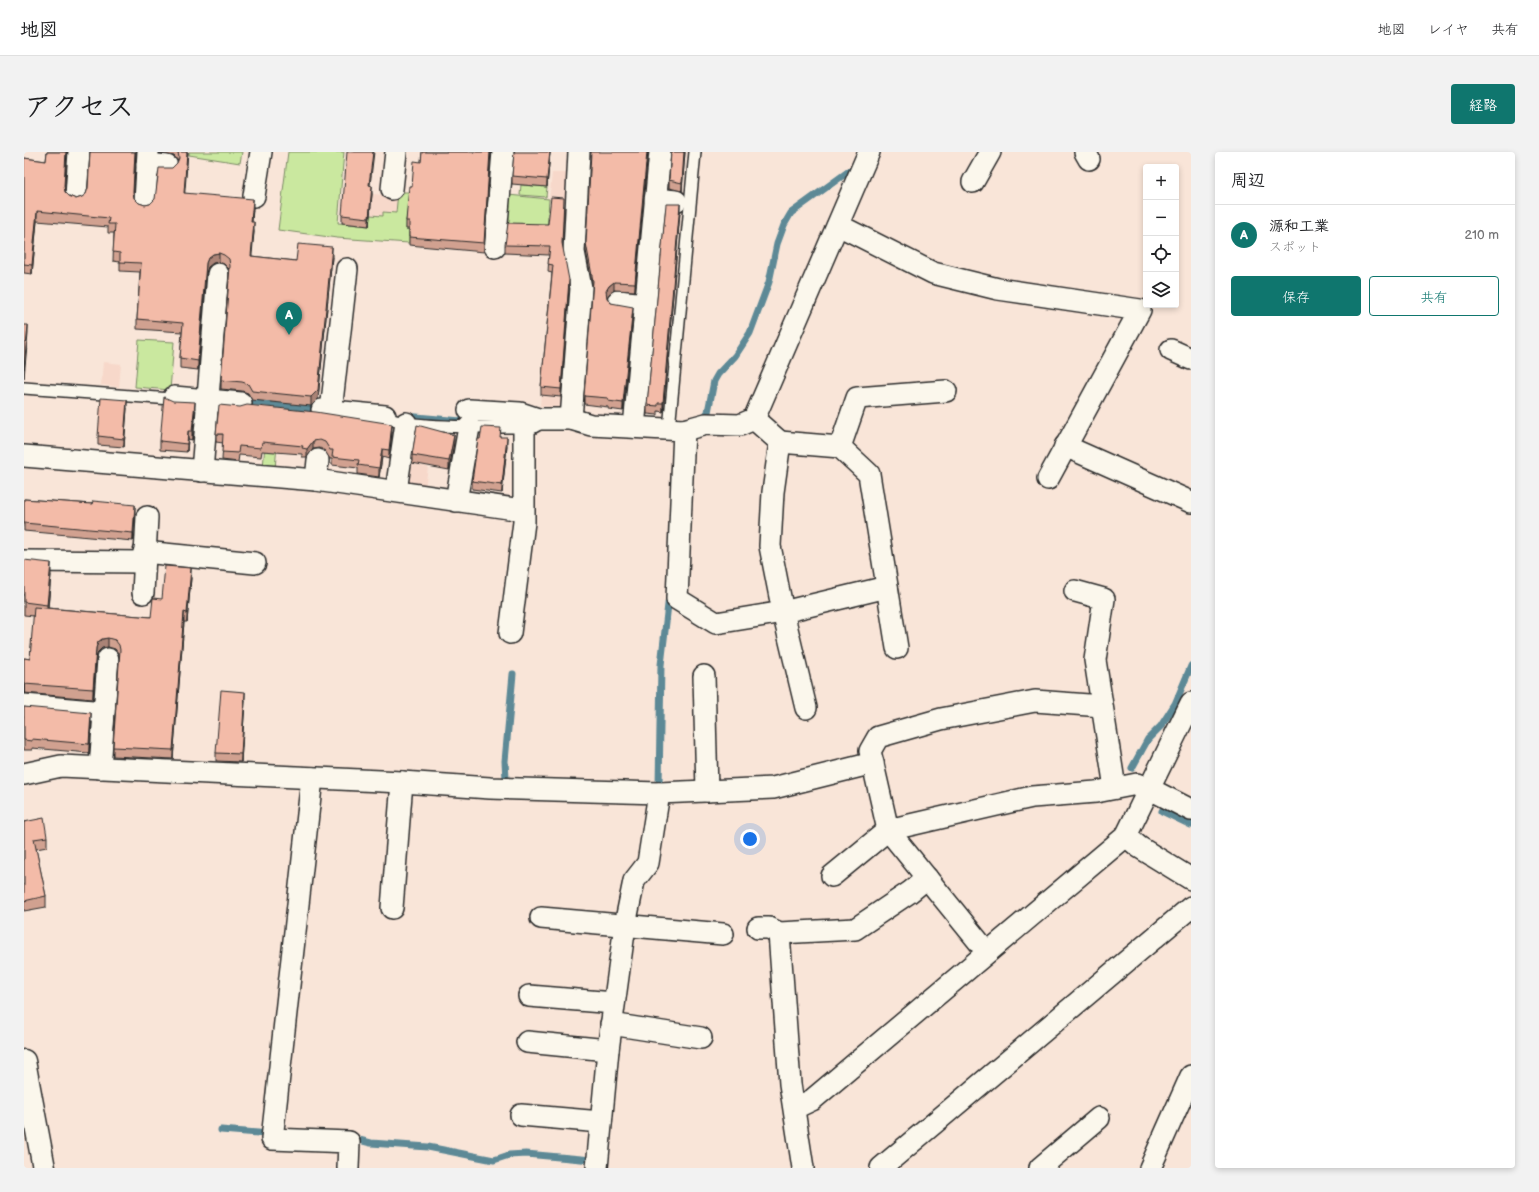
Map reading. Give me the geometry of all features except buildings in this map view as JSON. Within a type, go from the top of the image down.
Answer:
[{"type":"street","points":[[76,196],[79,152]]},
{"type":"street","points":[[254,196],[261,152]]},
{"type":"street","points":[[392,189],[396,152]]},
{"type":"street","points":[[495,247],[503,152]]},
{"type":"street","points":[[571,419],[581,288],[574,252],[579,152]]},
{"type":"street","points":[[634,427],[660,152]]},
{"type":"street","points":[[456,501],[469,418],[520,413],[531,423],[571,419],[591,425],[677,429],[706,424],[740,425],[754,419],[869,152]]},
{"type":"street","points":[[972,182],[990,152]]},
{"type":"street","points":[[145,202],[154,161]]},
{"type":"street","points":[[655,199],[676,201]]},
{"type":"street","points":[[838,225],[933,273],[998,289],[1140,310],[1048,479]]},
{"type":"street","points":[[347,268],[321,412],[385,416]]},
{"type":"street","points":[[202,471],[218,274]]},
{"type":"street","points":[[618,301],[645,304]]},
{"type":"street","points":[[1171,350],[1191,359]]},
{"type":"street","points":[[840,447],[857,398],[946,391]]},
{"type":"street","points":[[174,397],[246,405]]},
{"type":"street","points":[[754,419],[780,442],[840,447],[869,474],[897,648]]},
{"type":"street","points":[[396,491],[406,423]]},
{"type":"street","points":[[510,633],[524,522],[531,423]]},
{"type":"street","points":[[677,429],[676,598],[716,623],[782,612],[887,587]]},
{"type":"street","points":[[780,442],[773,492],[770,546],[782,612],[806,708]]},
{"type":"street","points":[[1065,446],[1191,502]]},
{"type":"street","points":[[24,456],[202,471],[317,470],[396,491],[515,509]]},
{"type":"street","points":[[143,593],[147,517]]},
{"type":"street","points":[[24,561],[144,557],[255,563]]},
{"type":"street","points":[[1075,591],[1104,599],[1095,660],[1115,788]]},
{"type":"street","points":[[100,768],[108,659]]},
{"type":"street","points":[[704,676],[707,791]]},
{"type":"street","points":[[987,952],[888,830],[870,751],[878,737],[941,718],[1035,701],[1102,706]]},
{"type":"street","points":[[795,1108],[812,1100],[1126,836],[1148,788],[1191,703]]},
{"type":"street","points":[[24,705],[104,712]]},
{"type":"street","points":[[24,774],[61,766],[402,782],[490,788],[659,793],[773,788],[873,763]]},
{"type":"street","points":[[312,778],[272,1139],[349,1142],[348,1168]]},
{"type":"street","points":[[392,908],[402,782]]},
{"type":"street","points":[[832,876],[888,830],[1032,797],[1096,792],[1137,784],[1191,810]]},
{"type":"street","points":[[597,1168],[608,1050],[625,925],[634,881],[648,863],[659,793]]},
{"type":"street","points":[[1126,836],[1140,847],[1191,879]]},
{"type":"street","points":[[758,928],[769,928],[779,932],[855,929],[910,892],[927,878]]},
{"type":"street","points":[[881,1168],[1191,907]]},
{"type":"street","points":[[541,918],[723,934]]},
{"type":"street","points":[[779,932],[790,1084],[795,1108],[803,1168]]},
{"type":"street","points":[[529,996],[614,1003]]},
{"type":"street","points":[[611,1024],[701,1038]]},
{"type":"street","points":[[527,1042],[608,1050]]},
{"type":"street","points":[[24,1061],[29,1119],[44,1168]]},
{"type":"street","points":[[1150,1168],[1191,1076]]},
{"type":"street","points":[[521,1115],[601,1122]]},
{"type":"street","points":[[1040,1168],[1099,1118]]},
{"type":"lane","points":[[677,429],[695,152]]},
{"type":"lane","points":[[24,388],[171,399],[174,397]]},
{"type":"lane","points":[[385,416],[389,420],[406,423],[469,418]]},
{"type":"shaded area","points":[[552,173],[571,173],[570,204],[549,202]]},
{"type":"shaded area","points":[[398,192],[396,213],[384,212],[383,216],[370,215],[372,194],[384,195]]},
{"type":"shaded area","points":[[103,362],[121,364],[119,387],[101,385]]},
{"type":"shaded area","points":[[541,395],[565,398],[564,409],[540,406]]},
{"type":"shaded area","points":[[412,463],[428,467],[425,489],[408,485]]},
{"type":"green space","points":[[189,152],[242,152],[240,163],[189,155]]},
{"type":"green space","points":[[288,152],[344,152],[338,223],[369,226],[370,215],[383,216],[383,212],[396,213],[398,192],[409,192],[406,229],[410,229],[409,243],[337,238],[278,230]]},
{"type":"green space","points":[[521,185],[547,187],[546,197],[520,195]]},
{"type":"green space","points":[[508,195],[549,199],[547,230],[505,227]]},
{"type":"green space","points":[[139,340],[174,342],[170,390],[135,387]]},
{"type":"green space","points":[[265,444],[277,445],[275,469],[263,468]]},
{"type":"waterway","points":[[700,420],[708,412],[714,381],[718,374],[735,356],[750,333],[769,282],[777,244],[784,225],[791,213],[856,166]]},
{"type":"waterway","points":[[247,401],[318,409]]},
{"type":"waterway","points":[[405,416],[461,421]]},
{"type":"waterway","points":[[659,786],[661,665],[669,596]]},
{"type":"waterway","points":[[1132,768],[1148,739],[1161,726],[1175,704],[1191,666]]},
{"type":"waterway","points":[[506,779],[505,761],[513,674]]},
{"type":"waterway","points":[[1162,811],[1191,825]]},
{"type":"waterway","points":[[221,1130],[270,1134]]},
{"type":"waterway","points":[[355,1139],[371,1143],[428,1147],[494,1160],[509,1155],[526,1154],[592,1160],[592,1156]]},
{"type":"place","name":"源和工業","points":[[289,335]]}]
